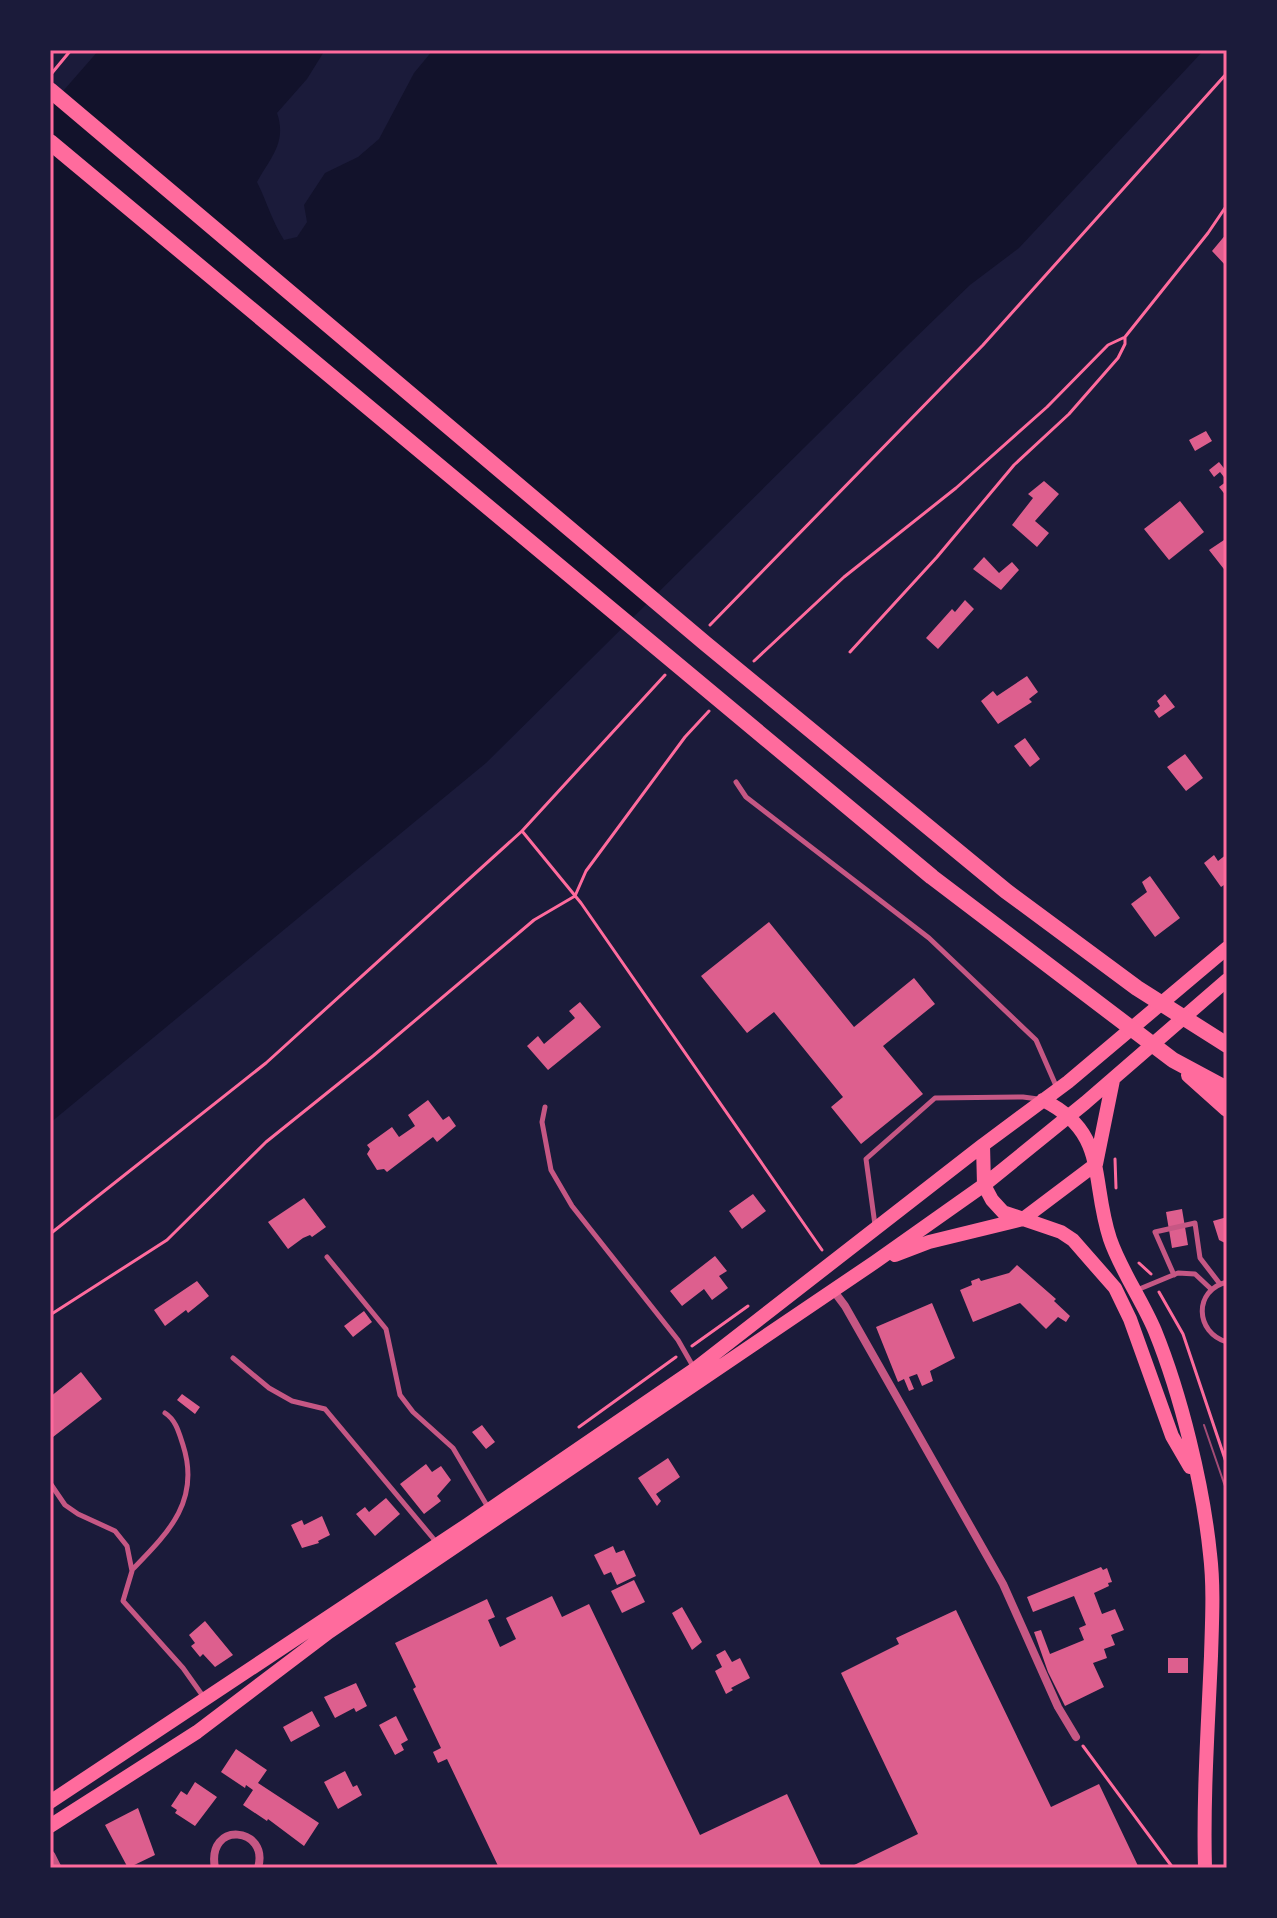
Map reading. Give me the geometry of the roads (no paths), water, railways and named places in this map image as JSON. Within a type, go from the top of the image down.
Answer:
[{"type":"highway","points":[[50,90],[694,634],[955,849],[1058,932],[1137,988],[1227,1045]]},
{"type":"highway","points":[[50,142],[932,877],[1173,1060],[1227,1109]]},
{"type":"highway","points":[[1173,1060],[1227,1089]]},
{"type":"main road","points":[[50,1802],[490,1510],[695,1369],[1113,1046],[1227,948]]},
{"type":"main road","points":[[55,1823],[197,1732],[329,1632],[984,1185],[1114,1079],[1227,980]]},
{"type":"main road","points":[[875,1262],[929,1242],[1023,1219],[1096,1164],[1114,1079]]},
{"type":"main road","points":[[1043,1100],[1069,1116],[1084,1133],[1096,1164],[1103,1214],[1112,1243],[1155,1331],[1186,1429],[1208,1533],[1212,1581],[1205,1868]]},
{"type":"main road","points":[[983,1145],[984,1185],[1003,1212],[1061,1232],[1073,1240],[1115,1288],[1130,1319],[1172,1436],[1196,1478]]},
{"type":"street","points":[[833,1290],[1003,1584],[1058,1707],[1076,1737]]},
{"type":"street","points":[[215,1868],[215,1847],[229,1835],[239,1834],[253,1841],[259,1850],[258,1868]]},
{"type":"street","points":[[50,1856],[56,1868]]},
{"type":"lane","points":[[736,782],[746,797],[929,938],[1036,1040],[1058,1089]]},
{"type":"lane","points":[[876,1230],[866,1159],[935,1098],[1023,1097],[1043,1100]]},
{"type":"lane","points":[[545,1107],[542,1122],[544,1144],[551,1170],[572,1206],[678,1340],[695,1369]]},
{"type":"lane","points":[[1174,1275],[1155,1232],[1195,1223],[1200,1258],[1223,1283],[1211,1289],[1205,1297],[1201,1316],[1210,1333],[1227,1342]]},
{"type":"lane","points":[[327,1257],[386,1329],[400,1395],[413,1412],[453,1448],[490,1510]]},
{"type":"lane","points":[[1135,1291],[1174,1275],[1195,1274],[1211,1289]]},
{"type":"lane","points":[[233,1358],[292,1401],[325,1409],[438,1544]]},
{"type":"lane","points":[[165,1413],[172,1418],[188,1459],[188,1488],[179,1517],[132,1571],[123,1601],[183,1668],[205,1700]]},
{"type":"lane","points":[[50,1483],[65,1505],[115,1531],[127,1546],[132,1571]]},
{"type":"tram line","points":[[1204,1425],[1227,1492]]},
{"type":"tram line","points":[[1227,1717],[1227,1748]]}]
